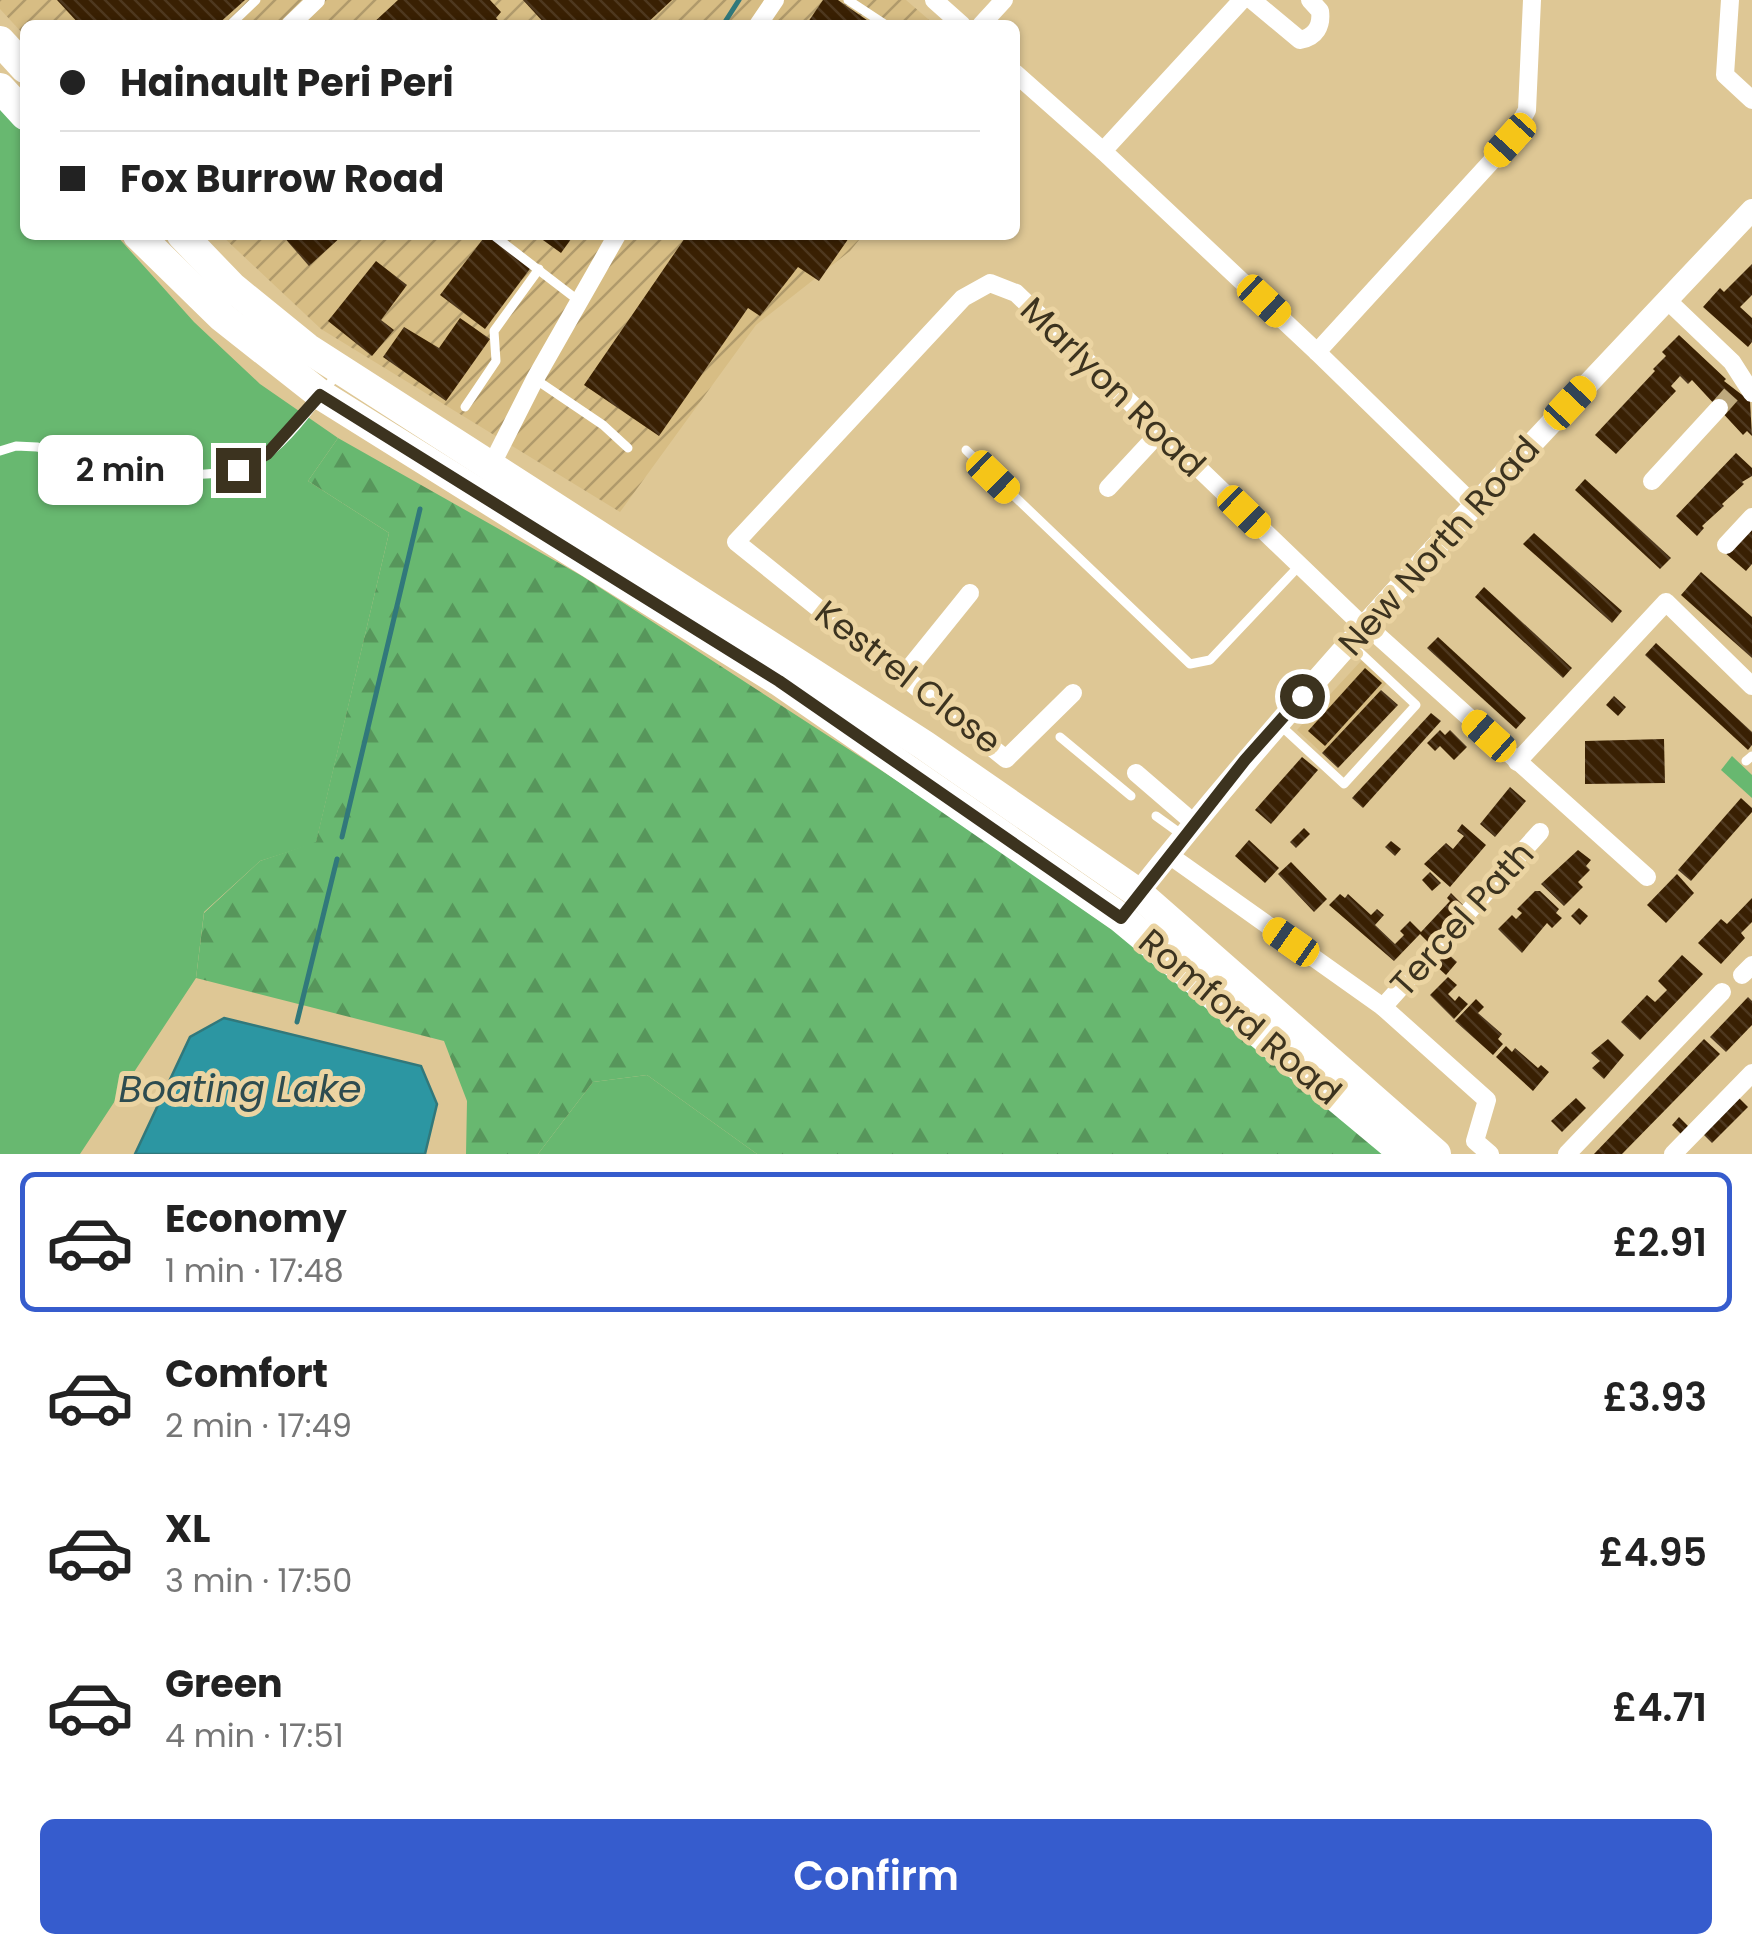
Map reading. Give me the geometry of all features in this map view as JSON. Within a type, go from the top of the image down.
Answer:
[{"type":"main road","points":[[0,41],[20,63]]},
{"type":"main road","points":[[0,88],[20,110]]},
{"type":"main road","name":"Romford Road","points":[[143,240],[222,316],[320,395],[779,681],[1121,918],[1405,1154]]},
{"type":"main road","name":"Romford Road","points":[[187,240],[272,321],[340,370],[924,744],[1138,892],[1436,1154]]},
{"type":"main road","points":[[1121,918],[1138,892]]},
{"type":"street","points":[[934,0],[956,20]]},
{"type":"street","points":[[986,20],[1004,0]]},
{"type":"street","points":[[1102,150],[1242,0]]},
{"type":"street","points":[[1252,0],[1300,40],[1312,36],[1320,24],[1320,12],[1310,0]]},
{"type":"street","points":[[1317,352],[1510,140],[1527,110],[1532,0]]},
{"type":"street","points":[[1730,0],[1724,74],[1752,100]]},
{"type":"street","points":[[1020,77],[1317,352],[1474,506]]},
{"type":"street","name":"New North Road","points":[[1138,892],[1278,723],[1474,506],[1752,210]]},
{"type":"street","points":[[492,466],[535,379],[614,240]]},
{"type":"street","name":"Marlyon Road","points":[[736,542],[963,298],[990,283],[1016,294],[1300,566],[1360,632],[1517,762],[1647,877]]},
{"type":"street","points":[[1667,300],[1732,362],[1743,388]]},
{"type":"street","points":[[1652,481],[1718,408]]},
{"type":"street","points":[[1108,488],[1160,432]]},
{"type":"street","points":[[1726,545],[1752,516]]},
{"type":"street","name":"Kestrel Close","points":[[736,542],[1006,759],[1073,693]]},
{"type":"street","points":[[902,676],[970,593]]},
{"type":"street","points":[[1517,762],[1666,602],[1752,686]]},
{"type":"street","points":[[1136,773],[1182,838],[1383,1007],[1486,1100],[1475,1141],[1490,1154]]},
{"type":"street","name":"Tercel Path","points":[[1383,1007],[1540,832]]},
{"type":"street","points":[[1571,1153],[1722,992]]},
{"type":"street","points":[[1673,1154],[1752,1073]]},
{"type":"lane","points":[[235,20],[256,0]]},
{"type":"lane","points":[[848,0],[878,20]]},
{"type":"lane","points":[[500,240],[579,300]]},
{"type":"lane","points":[[465,407],[496,360],[494,331],[539,269]]},
{"type":"lane","points":[[0,452],[16,446],[38,447],[180,475],[238,470],[267,454],[340,370]]},
{"type":"lane","points":[[535,379],[603,425],[628,448]]},
{"type":"lane","points":[[966,450],[1190,664],[1210,660],[1300,566]]},
{"type":"lane","points":[[1278,723],[1344,784],[1416,705],[1360,632]]},
{"type":"lane","points":[[1060,738],[1131,796]]},
{"type":"lane","points":[[1156,816],[1182,838]]},
{"type":"shaded area","points":[[0,0],[906,0],[929,20],[20,20],[20,31],[0,9]]},
{"type":"shaded area","points":[[226,240],[859,240],[756,325],[620,512],[321,329]]},
{"type":"shaded area","points":[[1362,660],[1387,683],[1322,753],[1297,730]]},
{"type":"green space","points":[[0,107],[20,128],[20,240],[120,240],[194,322],[260,384],[338,438],[308,481],[389,533],[316,843],[260,861],[204,912],[196,978],[80,1154],[0,1154]]},
{"type":"green space","points":[[338,438],[582,576],[933,804],[1114,931],[1387,1154],[757,1154],[647,1075],[593,1082],[538,1154],[466,1154],[467,1101],[444,1041],[196,978],[204,913],[260,861],[316,842],[389,533],[308,481]]},
{"type":"green space","points":[[1732,756],[1752,775],[1752,798],[1721,770]]},
{"type":"green space","points":[[647,1075],[757,1154],[538,1154],[593,1082]]},
{"type":"water","name":"Boating Lake","points":[[224,1018],[421,1066],[437,1104],[425,1154],[135,1154],[190,1037]]},
{"type":"building","points":[[57,0],[245,0],[223,20],[75,20]]},
{"type":"building","points":[[398,0],[490,0],[501,12],[498,20],[376,20]]},
{"type":"building","points":[[523,0],[672,0],[650,20],[541,20]]},
{"type":"building","points":[[823,0],[838,0],[867,20],[809,20]]},
{"type":"building","points":[[286,240],[338,240],[309,266]]},
{"type":"building","points":[[482,240],[497,240],[532,266],[485,329],[440,295]]},
{"type":"building","points":[[543,240],[570,240],[561,253]]},
{"type":"building","points":[[684,240],[848,240],[819,281],[798,267],[760,316],[748,308],[659,436],[584,385]]},
{"type":"building","points":[[376,261],[407,285],[381,320],[394,330],[372,356],[328,321]]},
{"type":"building","points":[[1752,264],[1752,295],[1740,307],[1752,318],[1752,342],[1748,347],[1703,307],[1720,288],[1724,292]]},
{"type":"building","points":[[460,318],[490,339],[446,401],[383,357],[404,327],[439,348]]},
{"type":"building","points":[[1679,335],[1724,381],[1750,401],[1752,436],[1747,431],[1743,435],[1692,380],[1688,384],[1680,376],[1671,386],[1676,391],[1616,454],[1595,435],[1655,371],[1666,356],[1662,352]]},
{"type":"building","points":[[1736,453],[1752,468],[1752,476],[1742,482],[1697,536],[1676,516]]},
{"type":"building","points":[[1585,479],[1671,558],[1660,569],[1575,490]]},
{"type":"building","points":[[1752,520],[1752,564],[1746,571],[1724,552]]},
{"type":"building","points":[[1534,533],[1622,611],[1612,623],[1523,544]]},
{"type":"building","points":[[1701,572],[1752,617],[1752,658],[1681,595]]},
{"type":"building","points":[[1484,587],[1572,668],[1563,678],[1475,597]]},
{"type":"building","points":[[1438,637],[1526,718],[1516,729],[1427,648]]},
{"type":"building","points":[[1656,643],[1752,732],[1748,750],[1645,655]]},
{"type":"building","points":[[1365,668],[1382,683],[1325,746],[1308,731]]},
{"type":"building","points":[[1381,690],[1398,705],[1338,768],[1322,753]]},
{"type":"building","points":[[1614,696],[1626,707],[1618,716],[1606,705]]},
{"type":"building","points":[[1431,713],[1441,721],[1363,808],[1352,798]]},
{"type":"building","points":[[1440,730],[1445,735],[1450,730],[1467,747],[1454,760],[1440,746],[1435,751],[1427,743]]},
{"type":"building","points":[[1664,739],[1665,783],[1585,784],[1585,741]]},
{"type":"building","points":[[1302,757],[1318,770],[1271,824],[1255,810]]},
{"type":"building","points":[[1510,787],[1526,801],[1495,837],[1480,824]]},
{"type":"building","points":[[1741,798],[1752,812],[1691,881],[1678,870]]},
{"type":"building","points":[[1462,824],[1486,845],[1450,887],[1424,864],[1446,843],[1453,849],[1464,836],[1457,831]]},
{"type":"building","points":[[1304,828],[1310,834],[1296,848],[1290,842]]},
{"type":"building","points":[[1249,840],[1279,868],[1265,883],[1235,856]]},
{"type":"building","points":[[1391,841],[1401,849],[1395,856],[1385,847]]},
{"type":"building","points":[[1578,850],[1591,860],[1586,866],[1590,870],[1578,882],[1583,887],[1564,906],[1541,884]]},
{"type":"building","points":[[1291,862],[1327,899],[1314,912],[1278,874]]},
{"type":"building","points":[[1430,872],[1441,883],[1432,891],[1422,880]]},
{"type":"building","points":[[1677,874],[1694,893],[1666,923],[1647,905]]},
{"type":"building","points":[[1535,891],[1559,909],[1556,913],[1562,918],[1552,928],[1547,923],[1522,953],[1498,929],[1512,915],[1516,919],[1522,913],[1517,909]]},
{"type":"building","points":[[1451,893],[1464,906],[1429,943],[1420,934],[1394,961],[1329,905],[1340,894],[1345,898],[1348,894],[1371,915],[1377,909],[1384,915],[1375,925],[1395,944],[1410,921],[1421,932],[1450,901],[1447,898]]},
{"type":"building","points":[[1752,898],[1752,922],[1741,933],[1745,938],[1721,964],[1698,943],[1721,919],[1727,924]]},
{"type":"building","points":[[1579,908],[1588,916],[1580,925],[1571,916]]},
{"type":"building","points":[[1447,953],[1457,962],[1446,975],[1435,965]]},
{"type":"building","points":[[1682,955],[1703,974],[1640,1040],[1621,1022],[1647,995],[1655,1002],[1667,990],[1658,981]]},
{"type":"building","points":[[1448,977],[1457,985],[1448,994],[1455,1001],[1459,996],[1468,1004],[1454,1019],[1430,995]]},
{"type":"building","points":[[1748,997],[1752,1001],[1752,1025],[1726,1052],[1710,1037]]},
{"type":"building","points":[[1476,999],[1484,1007],[1478,1013],[1502,1034],[1498,1039],[1503,1044],[1493,1055],[1455,1021]]},
{"type":"building","points":[[1608,1039],[1624,1055],[1604,1079],[1592,1068],[1600,1061],[1591,1053]]},
{"type":"building","points":[[1704,1039],[1720,1054],[1622,1154],[1594,1154]]},
{"type":"building","points":[[1506,1046],[1549,1072],[1533,1091],[1496,1057]]},
{"type":"building","points":[[1737,1096],[1748,1107],[1712,1143],[1701,1132]]},
{"type":"building","points":[[1576,1098],[1586,1108],[1562,1132],[1551,1121]]},
{"type":"building","points":[[1679,1117],[1691,1129],[1683,1136],[1672,1125]]},
{"type":"waterway","points":[[726,20],[739,0]]},
{"type":"waterway","points":[[342,837],[420,509]]},
{"type":"waterway","points":[[297,1022],[337,859]]},
{"type":"tunnel","points":[[1719,408],[1734,391]]},
{"type":"route","points":[[238,470],[267,454],[320,395],[779,681],[1121,918],[1245,760],[1302,696]]}]
